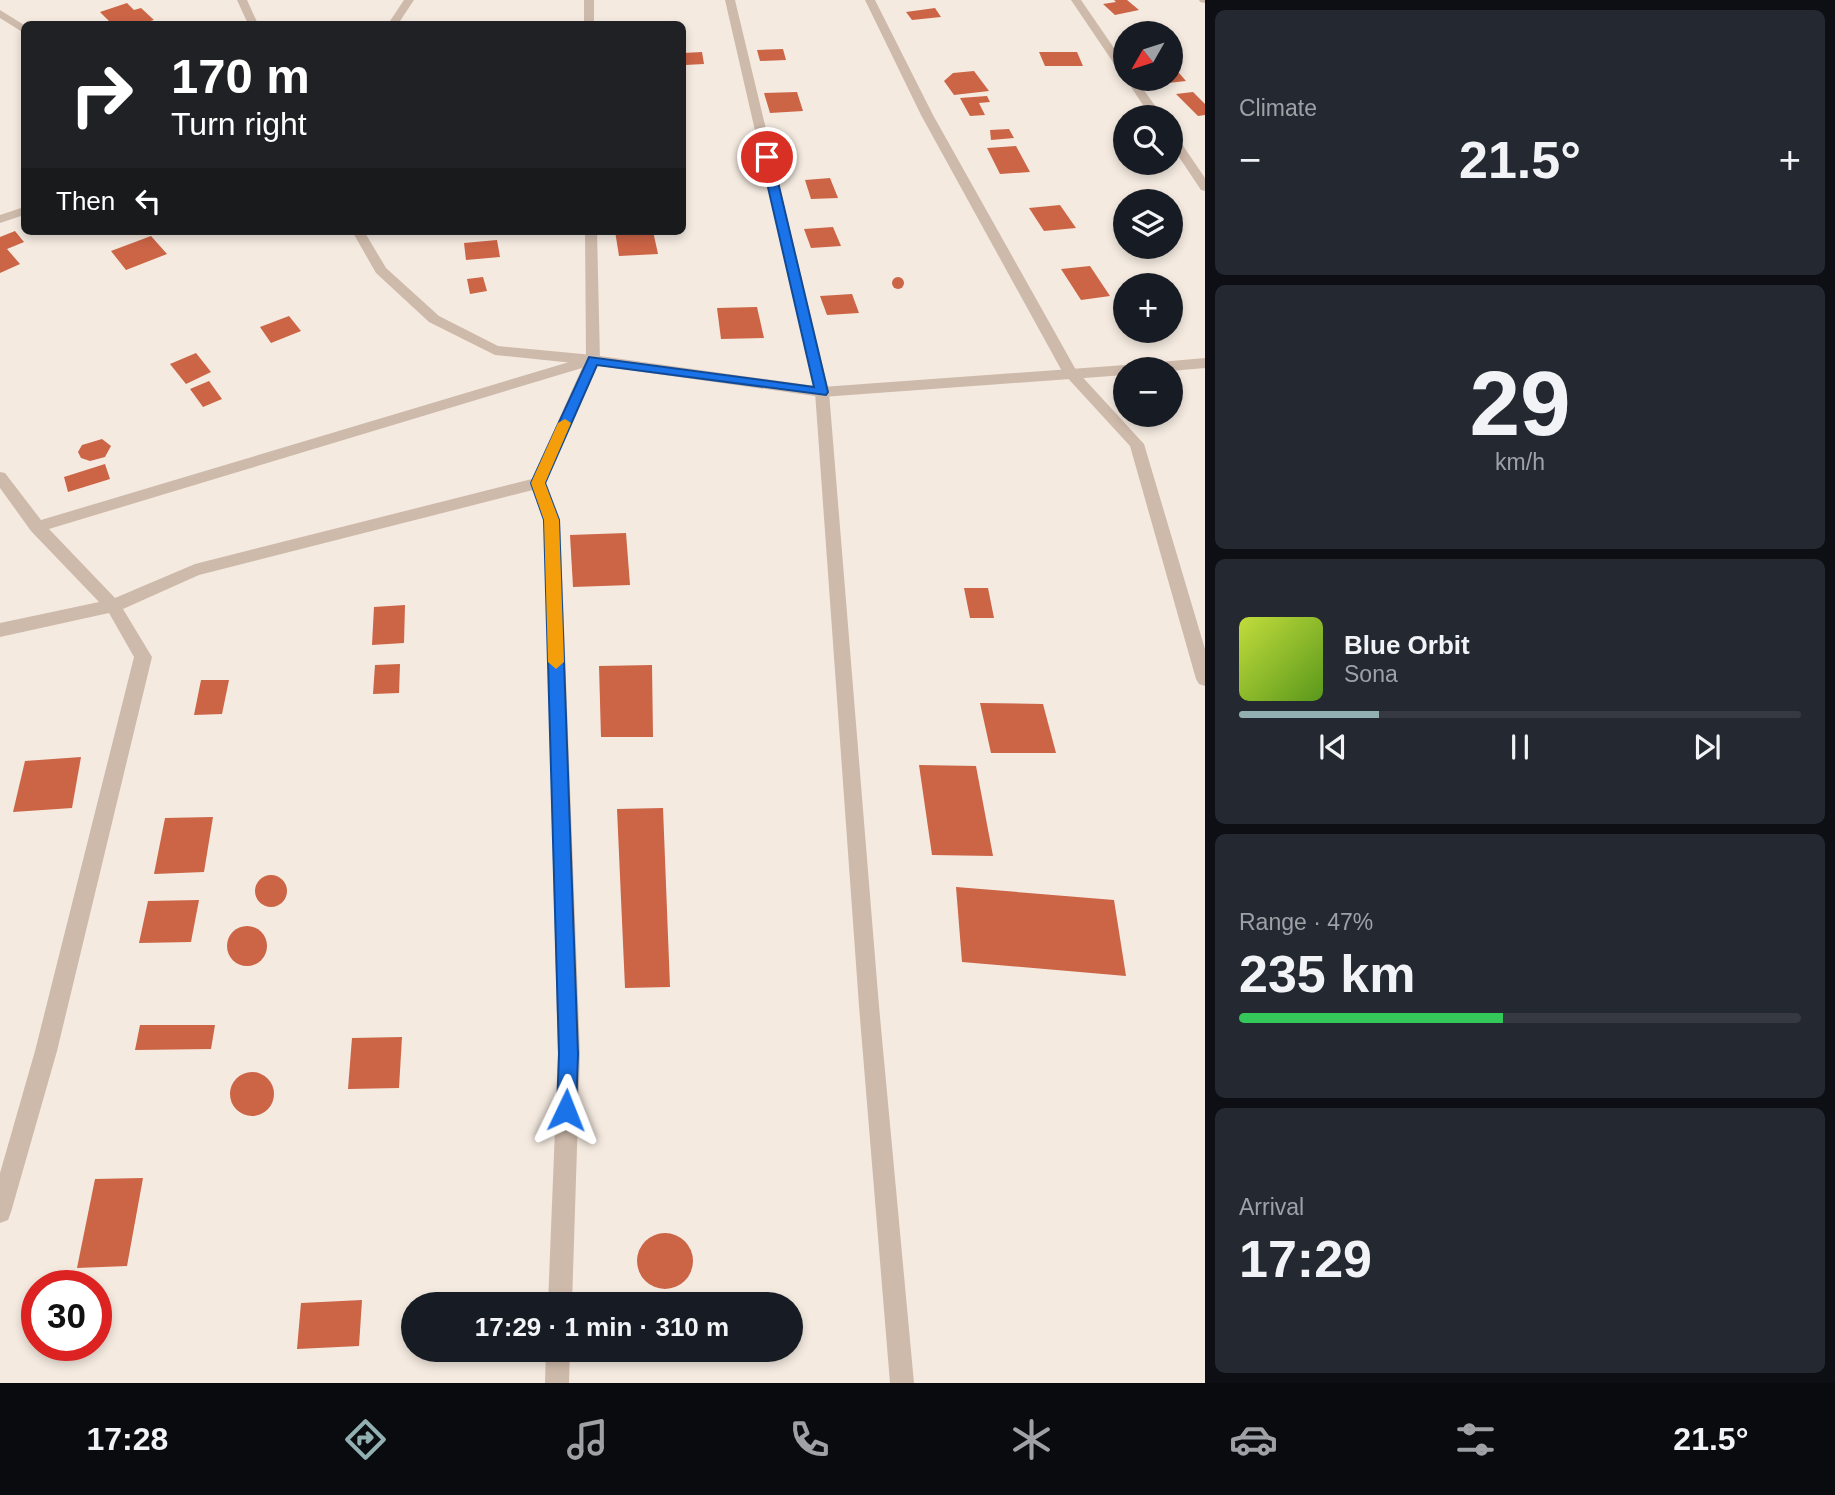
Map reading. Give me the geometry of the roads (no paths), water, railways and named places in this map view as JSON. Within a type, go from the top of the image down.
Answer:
[{"type":"street","points":[[242,0],[252,21]]},
{"type":"street","points":[[395,21],[409,0]]},
{"type":"street","points":[[589,0],[589,21]]},
{"type":"street","points":[[730,0],[822,392],[869,1006],[902,1383]]},
{"type":"street","points":[[870,0],[927,115],[1070,373],[1137,444],[1205,679]]},
{"type":"street","points":[[1076,0],[1113,54]]},
{"type":"street","points":[[0,13],[21,28]]},
{"type":"street","points":[[1183,155],[1205,187]]},
{"type":"street","points":[[0,219],[21,212]]},
{"type":"street","points":[[360,235],[381,270],[434,319],[495,350],[593,360],[822,392],[1113,371]]},
{"type":"street","points":[[560,1292],[569,1054],[552,520],[538,483],[593,360],[592,235]]},
{"type":"street","points":[[37,527],[593,360]]},
{"type":"street","points":[[1183,365],[1205,363]]},
{"type":"street","points":[[0,477],[37,527],[113,606],[143,657],[46,1052],[0,1212]]},
{"type":"street","points":[[0,630],[113,606],[195,570],[538,483]]},
{"type":"street","points":[[557,1383],[558,1362]]}]
